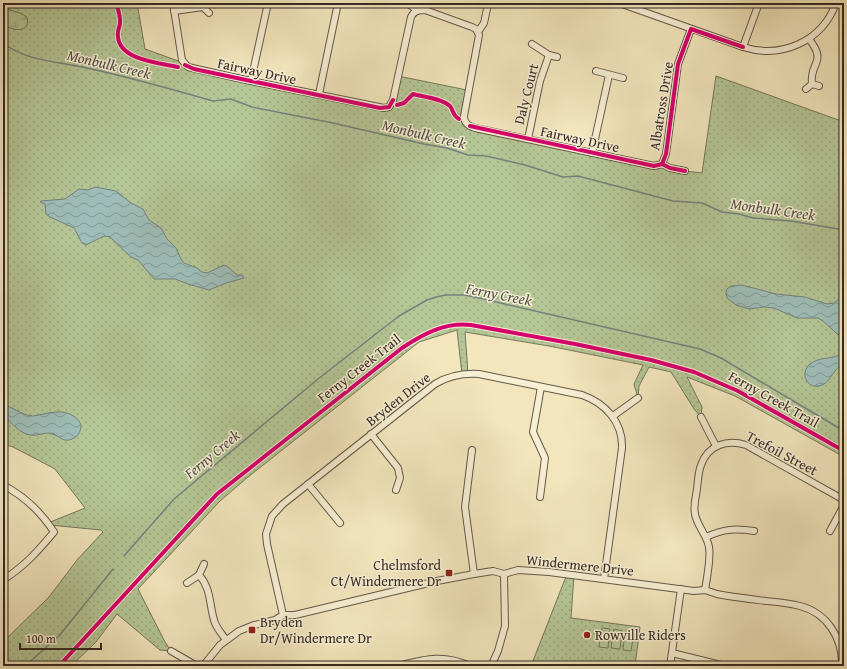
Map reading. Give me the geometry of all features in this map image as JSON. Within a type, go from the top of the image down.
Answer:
[{"type":"street","name":"Fairway Drive","points":[[172,3],[182,60],[186,66],[380,108],[389,106],[393,100],[411,17],[417,10]]},
{"type":"street","points":[[251,81],[268,3]]},
{"type":"street","points":[[319,94],[338,3]]},
{"type":"street","points":[[407,3],[417,10],[424,10],[472,27],[478,32]]},
{"type":"street","points":[[619,3],[743,47],[759,51],[780,51],[809,39],[824,25],[836,3]]},
{"type":"street","points":[[743,47],[759,3]]},
{"type":"street","points":[[174,11],[204,5],[209,13]]},
{"type":"street","name":"Fairway Drive","points":[[487,9],[484,23],[478,32],[480,38],[464,112],[464,121],[468,125],[475,128],[654,166],[662,164],[670,168],[685,171]]},
{"type":"street","name":"Albatross Drive","points":[[662,164],[666,154],[678,64],[691,29]]},
{"type":"street","points":[[806,89],[815,85],[812,77],[818,54],[809,39]]},
{"type":"street","name":"Daly Court","points":[[532,44],[549,55],[557,57]]},
{"type":"street","name":"Daly Court","points":[[528,139],[540,81],[549,55]]},
{"type":"street","points":[[596,71],[623,78]]},
{"type":"street","points":[[592,153],[609,75]]},
{"type":"street","name":"Bryden Drive","points":[[283,615],[267,544],[267,529],[274,512],[282,504],[435,384],[453,376],[464,374],[479,374],[588,397],[602,405],[613,416],[619,429],[622,448],[604,579]]},
{"type":"street","points":[[540,497],[544,458],[533,432],[541,387]]},
{"type":"street","points":[[613,416],[638,398]]},
{"type":"street","points":[[701,417],[716,446],[707,454],[701,465],[695,504],[697,522],[706,537],[710,551],[705,590]]},
{"type":"street","points":[[371,434],[398,468],[400,478],[396,490]]},
{"type":"street","name":"Trefoil Street","points":[[716,446],[735,442],[746,445],[844,500]]},
{"type":"street","points":[[472,450],[465,507],[474,574]]},
{"type":"street","points":[[308,484],[340,523]]},
{"type":"street","points":[[3,485],[32,504],[54,532],[28,562],[17,572],[3,580]]},
{"type":"street","points":[[830,532],[844,505]]},
{"type":"street","points":[[706,537],[716,532],[729,529],[754,531]]},
{"type":"street","points":[[187,583],[199,574],[204,564]]},
{"type":"street","name":"Windermere Drive","points":[[203,666],[212,654],[226,640],[246,628],[275,620],[283,615],[295,615],[437,581],[493,571],[504,574],[514,570],[604,579],[696,592],[705,590],[717,594],[798,605],[821,616],[829,624],[842,643],[842,666]]},
{"type":"street","points":[[199,574],[208,590],[215,623],[226,640]]},
{"type":"street","points":[[492,666],[498,652],[505,626],[504,574]]},
{"type":"street","points":[[670,666],[681,590]]},
{"type":"street","points":[[171,651],[197,666]]},
{"type":"street","points":[[672,653],[725,666]]},
{"type":"street","points":[[398,666],[428,659],[440,658],[453,660],[470,666]]},
{"type":"green space","points":[[3,3],[137,3],[145,49],[184,63],[186,66],[389,107],[398,76],[462,89],[469,91],[464,116],[466,124],[685,171],[702,173],[716,76],[844,122],[844,457],[735,396],[687,377],[702,407],[701,417],[694,409],[671,372],[649,367],[639,386],[638,398],[634,384],[643,365],[549,346],[465,332],[468,373],[462,374],[457,330],[419,342],[248,477],[220,501],[138,589],[171,651],[160,650],[117,614],[96,642],[71,666],[3,666],[3,651],[6,651],[3,642],[49,597],[77,560],[103,532],[101,530],[50,525],[48,523],[85,508],[55,469],[13,447],[3,444]]},
{"type":"green space","points":[[3,8],[20,13],[27,17],[26,26],[24,29],[20,30],[11,28],[3,24]]},
{"type":"green space","points":[[567,574],[574,575],[571,618],[640,627],[635,666],[531,666]]},
{"type":"green space","points":[[602,628],[610,629],[608,648],[599,647]]},
{"type":"green space","points":[[614,629],[622,631],[620,649],[611,648]]},
{"type":"green space","points":[[625,631],[634,632],[631,651],[623,650]]},
{"type":"water","points":[[95,187],[116,191],[131,203],[143,209],[149,220],[161,228],[167,239],[176,248],[184,263],[207,273],[224,265],[237,275],[242,275],[244,278],[209,290],[175,279],[154,279],[138,260],[131,257],[110,237],[104,236],[86,245],[82,243],[74,228],[46,214],[45,204],[40,202],[65,199],[79,189],[88,190]]},
{"type":"water","points":[[742,285],[776,294],[805,297],[827,304],[834,303],[844,295],[844,340],[818,318],[797,318],[774,308],[764,307],[749,309],[736,305],[727,298],[726,292],[731,286]]},
{"type":"water","points":[[844,353],[844,365],[837,368],[825,383],[822,385],[813,386],[807,381],[805,373],[809,365],[817,360],[835,357]]},
{"type":"water","points":[[4,406],[10,407],[29,416],[54,412],[69,414],[79,420],[81,429],[77,436],[69,440],[64,440],[49,433],[37,435],[27,434],[19,430],[4,416]]},
{"type":"waterway","name":"Monbulk Creek","points":[[3,43],[22,54],[43,60],[118,75],[213,101],[231,99],[252,107],[447,148],[468,155],[486,156],[525,165],[563,177],[578,176],[673,201],[702,203],[722,212],[739,214],[753,218],[791,221],[844,230]]},
{"type":"waterway","name":"Ferny Creek","points":[[124,556],[174,499],[318,379],[399,316],[427,300],[446,295],[464,295],[479,298],[700,349],[721,358],[844,431]]},
{"type":"waterway","name":"Ferny Creek","points":[[25,666],[59,636],[113,569]]},
{"type":"waterway","points":[[20,666],[26,665]]},
{"type":"cycle path","points":[[116,3],[120,19],[118,32],[120,45],[133,56],[151,62],[178,67]]},
{"type":"cycle path","points":[[662,164],[666,154],[678,64],[691,29],[743,47]]},
{"type":"cycle path","points":[[185,65],[194,69],[380,108],[389,107],[393,100]]},
{"type":"cycle path","points":[[397,105],[404,103],[413,94],[432,98],[442,101],[450,106],[454,114],[459,119]]},
{"type":"cycle path","points":[[470,126],[654,166],[662,164],[670,168],[685,171]]},
{"type":"cycle path","name":"Ferny Creek Trail","points":[[59,666],[217,494],[402,348],[418,338],[443,327],[452,325],[471,325],[651,360],[694,372],[738,391],[844,451]]},
{"type":"place","name":"Chelmsford Ct/Windermere Dr","points":[[449,573]]},
{"type":"place","name":"Bryden Dr/Windermere Dr","points":[[252,630]]},
{"type":"place","name":"Rowville Riders","points":[[587,635]]}]
